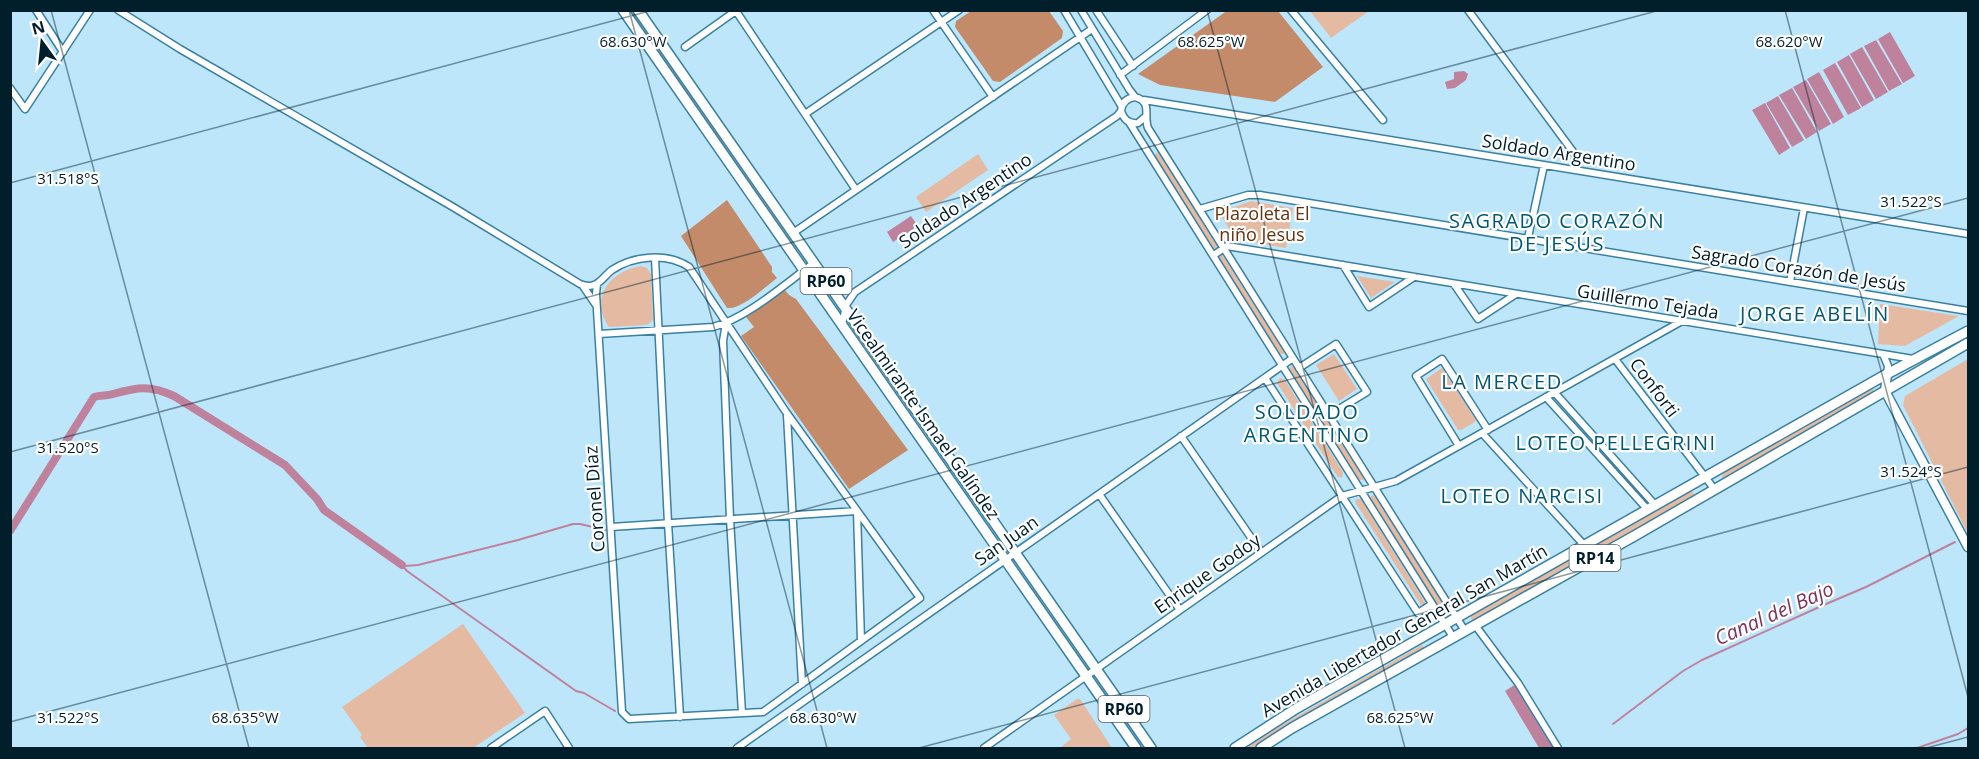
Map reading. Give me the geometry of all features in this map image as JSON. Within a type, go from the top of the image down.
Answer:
[{"type":"main road","name":"Vicealmirante Ismael Galíndez","points":[[623,10],[1136,748]]},
{"type":"main road","name":"Vicealmirante Ismael Galíndez","points":[[638,10],[1151,748]]},
{"type":"main road","name":"Avenida Libertador General San Martín","points":[[1235,748],[1297,708],[1887,374],[1968,331]]},
{"type":"main road","name":"Avenida Libertador General San Martín","points":[[1261,748],[1292,728],[1715,490],[1968,343]]},
{"type":"main road","points":[[1887,374],[1885,391],[1968,547]]},
{"type":"street","points":[[36,10],[63,52]]},
{"type":"street","points":[[10,88],[25,109],[90,10]]},
{"type":"street","points":[[118,10],[180,49],[444,202],[580,284],[597,285],[606,274],[619,266],[637,260],[655,258],[675,260],[689,267],[786,412],[920,598],[763,712],[680,717],[655,258]]},
{"type":"street","points":[[933,10],[993,97]]},
{"type":"street","points":[[805,114],[959,10]]},
{"type":"street","points":[[1064,10],[1122,109],[1123,116],[1214,255],[1453,637]]},
{"type":"street","points":[[1081,10],[1136,97]]},
{"type":"street","points":[[1096,10],[1133,66]]},
{"type":"street","points":[[1120,75],[1207,10]]},
{"type":"street","points":[[1291,10],[1383,120]]},
{"type":"street","points":[[1468,10],[1574,153]]},
{"type":"street","points":[[685,46],[736,11],[856,190]]},
{"type":"street","points":[[793,233],[1092,29]]},
{"type":"street","points":[[1122,109],[1127,99],[1136,97],[1144,100],[1148,109],[1146,117],[1148,128],[1465,631]]},
{"type":"street","name":"Soldado Argentino","points":[[1144,100],[1968,234]]},
{"type":"street","name":"Soldado Argentino","points":[[845,308],[855,292],[1122,109]]},
{"type":"street","points":[[1129,122],[1138,123],[1146,117]]},
{"type":"street","points":[[1528,239],[1544,165]]},
{"type":"street","name":"Sagrado Corazón de Jesús","points":[[1200,208],[1248,195],[1260,195],[1968,311]]},
{"type":"street","points":[[1790,282],[1804,207]]},
{"type":"street","name":"Guillermo Tejada","points":[[1224,248],[1227,246],[1914,360]]},
{"type":"street","points":[[1214,255],[1224,248]]},
{"type":"street","points":[[599,334],[713,327],[726,323],[748,311],[814,263]]},
{"type":"street","points":[[1343,265],[1369,306],[1414,277]]},
{"type":"street","points":[[580,284],[597,307]]},
{"type":"street","points":[[1454,284],[1478,319],[1516,294]]},
{"type":"street","name":"Coronel Díaz","points":[[597,285],[622,712],[629,719],[680,717]]},
{"type":"street","points":[[842,326],[845,308]]},
{"type":"street","name":"Enrique Godoy","points":[[984,748],[1342,496],[1396,481],[1682,321]]},
{"type":"street","points":[[726,323],[723,341],[730,519],[742,713]]},
{"type":"street","points":[[1299,368],[1336,344],[1367,392],[1329,415]]},
{"type":"street","points":[[1882,354],[1888,366],[1887,374]]},
{"type":"street","name":"San Juan","points":[[736,748],[1293,358]]},
{"type":"street","points":[[1459,446],[1416,376],[1442,359],[1485,431],[1585,546]]},
{"type":"street","name":"Conforti","points":[[1615,359],[1715,490]]},
{"type":"street","points":[[1265,378],[1418,613],[1432,604]]},
{"type":"street","points":[[1555,393],[1653,508]]},
{"type":"street","points":[[1546,397],[1653,508]]},
{"type":"street","points":[[786,412],[802,684]]},
{"type":"street","points":[[1181,436],[1261,552]]},
{"type":"street","points":[[1098,494],[1180,610]]},
{"type":"street","points":[[611,527],[856,511]]},
{"type":"street","points":[[856,511],[861,641]]},
{"type":"street","points":[[1475,625],[1518,683],[1557,748]]},
{"type":"street","points":[[491,748],[544,711],[569,748]]},
{"type":"green space","points":[[628,11],[632,11],[797,249],[795,251]]},
{"type":"green space","points":[[1310,11],[1369,11],[1331,38]]},
{"type":"green space","points":[[1157,152],[1160,153],[1219,248],[1214,249],[1155,156]]},
{"type":"green space","points":[[978,154],[988,170],[926,212],[916,197]]},
{"type":"green space","name":"Plazoleta El niño Jesus","points":[[1251,201],[1293,208],[1286,248],[1235,239],[1220,212]]},
{"type":"green space","points":[[1221,253],[1284,354],[1279,354],[1218,257]]},
{"type":"green space","points":[[641,266],[647,268],[651,274],[653,320],[647,325],[609,327],[603,317],[601,306],[606,288],[620,274]]},
{"type":"green space","points":[[1357,276],[1395,282],[1371,298]]},
{"type":"green space","points":[[1880,304],[1959,316],[1905,346],[1878,344]]},
{"type":"green space","points":[[847,319],[1001,538],[1001,539],[852,331]]},
{"type":"green space","points":[[1334,354],[1357,389],[1339,401],[1316,365]]},
{"type":"green space","points":[[1968,359],[1968,534],[1903,405],[1905,396]]},
{"type":"green space","points":[[1291,366],[1294,367],[1364,477],[1363,480],[1358,480],[1289,370]]},
{"type":"green space","points":[[1442,368],[1476,420],[1461,430],[1458,430],[1426,379]]},
{"type":"green space","points":[[1280,378],[1285,380],[1343,472],[1342,478],[1337,476],[1277,383]]},
{"type":"green space","points":[[1870,388],[1874,390],[1874,393],[1726,478],[1722,478],[1723,473]]},
{"type":"green space","points":[[1690,491],[1694,493],[1693,496],[1474,621],[1471,619],[1471,616]]},
{"type":"green space","points":[[1372,495],[1375,496],[1449,612],[1448,615],[1443,615],[1370,499]]},
{"type":"green space","points":[[1356,499],[1361,499],[1425,605],[1421,605],[1355,502]]},
{"type":"green space","points":[[463,624],[525,713],[473,748],[368,748],[360,737],[362,735],[342,707]]},
{"type":"green space","points":[[1422,645],[1425,649],[1275,734],[1255,748],[1246,748],[1280,726]]},
{"type":"green space","points":[[1080,699],[1112,748],[1060,748],[1071,739],[1054,715]]},
{"type":"shaded area","points":[[1228,10],[1278,11],[1323,67],[1275,102],[1160,85],[1138,74]]},
{"type":"shaded area","points":[[971,11],[1049,11],[1063,31],[1062,38],[1000,82],[993,81],[955,27],[956,21]]},
{"type":"shaded area","points":[[1890,32],[1915,76],[1903,83],[1878,39]]},
{"type":"shaded area","points":[[1876,40],[1902,84],[1889,91],[1864,46]]},
{"type":"shaded area","points":[[1862,47],[1888,92],[1876,99],[1850,54]]},
{"type":"shaded area","points":[[1849,55],[1874,100],[1862,107],[1837,62]]},
{"type":"shaded area","points":[[1835,63],[1861,108],[1848,115],[1823,70]]},
{"type":"shaded area","points":[[1464,71],[1468,74],[1466,80],[1455,88],[1447,89],[1445,82],[1454,79],[1454,72]]},
{"type":"shaded area","points":[[1819,72],[1844,117],[1833,124],[1807,79]]},
{"type":"shaded area","points":[[1806,80],[1831,124],[1819,131],[1793,87]]},
{"type":"shaded area","points":[[1792,88],[1817,132],[1806,139],[1779,95]]},
{"type":"shaded area","points":[[1778,96],[1804,140],[1792,147],[1766,103]]},
{"type":"shaded area","points":[[1765,103],[1790,148],[1779,155],[1752,110]]},
{"type":"shaded area","points":[[727,200],[777,278],[746,302],[733,308],[727,308],[681,236]]},
{"type":"shaded area","points":[[911,216],[918,226],[893,242],[887,232]]},
{"type":"shaded area","points":[[784,289],[796,299],[908,450],[849,489],[741,336],[754,327],[746,317]]},
{"type":"shaded area","points":[[1516,684],[1554,748],[1539,748],[1505,691]]},
{"type":"waterway","points":[[10,531],[94,397],[137,389],[151,389],[174,396],[285,465],[317,499],[324,510],[402,565]]},
{"type":"waterway","points":[[405,566],[418,565],[573,524],[606,530]]},
{"type":"waterway","name":"Canal del Bajo","points":[[1613,724],[1683,671],[1702,660],[1866,587],[1955,542]]},
{"type":"waterway","points":[[402,565],[407,571],[576,691],[584,693],[615,711]]},
{"type":"waterway","points":[[1917,748],[1958,734],[1968,728]]},
{"type":"district","name":"SAGRADO CORAZÓN DE JESÚS","points":[[1557,232]]},
{"type":"district","name":"JORGE ABELÍN","points":[[1815,313]]},
{"type":"district","name":"LA MERCED","points":[[1502,381]]},
{"type":"district","name":"SOLDADO ARGENTINO","points":[[1307,422]]},
{"type":"district","name":"LOTEO PELLEGRINI","points":[[1616,442]]},
{"type":"district","name":"LOTEO NARCISI","points":[[1522,495]]}]
